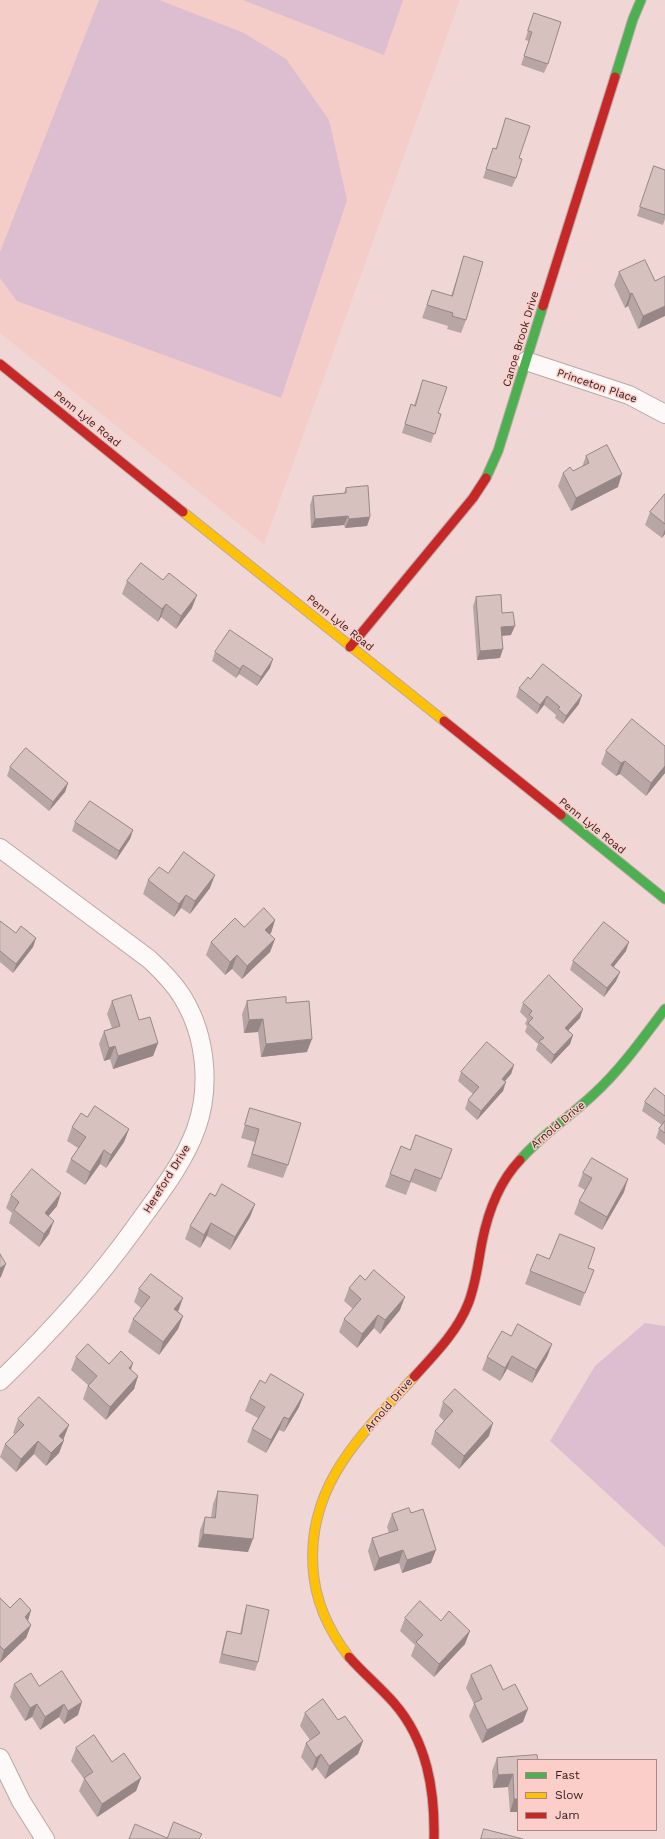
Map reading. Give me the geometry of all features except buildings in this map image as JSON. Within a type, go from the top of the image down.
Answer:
[{"type":"street","name":"Canoe Brook Drive","points":[[350,646],[473,498],[488,474],[498,450],[633,19],[641,0]]},
{"type":"street","name":"Princeton Place","points":[[526,361],[629,395],[665,414]]},
{"type":"street","name":"Penn Lyle Road","points":[[0,364],[665,899]]},
{"type":"street","name":"Hereford Drive","points":[[0,848],[149,959],[167,976],[183,998],[194,1022],[202,1048],[205,1075],[203,1102],[196,1128],[186,1151],[154,1202],[120,1248],[72,1306],[0,1381]]},
{"type":"street","name":"Arnold Drive","points":[[434,1839],[435,1811],[431,1783],[424,1756],[412,1730],[396,1705],[348,1655],[332,1632],[321,1606],[314,1581],[312,1550],[315,1522],[324,1492],[334,1472],[350,1450],[450,1336],[464,1314],[474,1287],[485,1228],[494,1202],[506,1178],[524,1154],[546,1134],[577,1111],[607,1082],[665,1009]]},
{"type":"street","points":[[0,1758],[21,1801],[45,1839]]},
{"type":"shaded area","points":[[0,0],[460,0],[264,544],[0,333]]},
{"type":"shaded area","points":[[99,0],[159,0],[244,33],[286,59],[329,120],[347,200],[281,398],[17,301],[0,278],[0,252]]},
{"type":"shaded area","points":[[243,0],[403,0],[384,55]]},
{"type":"shaded area","points":[[645,1323],[665,1326],[665,1547],[550,1441],[595,1366]]},
{"type":"traffic: fast","points":[[615,77],[633,19],[641,0]]},
{"type":"traffic: fast","points":[[486,478],[498,451],[543,306]]},
{"type":"traffic: fast","points":[[561,815],[665,899]]},
{"type":"traffic: fast","points":[[520,1160],[547,1133],[586,1101],[605,1083],[632,1052],[665,1009]]},
{"type":"traffic: slow","points":[[183,512],[444,721]]},
{"type":"traffic: slow","points":[[349,1657],[329,1626],[320,1604],[314,1580],[313,1538],[319,1511],[329,1486],[342,1463],[375,1419],[414,1377]]},
{"type":"traffic: jam","points":[[543,306],[615,77]]},
{"type":"traffic: jam","points":[[0,364],[183,512]]},
{"type":"traffic: jam","points":[[350,647],[473,498],[486,478]]},
{"type":"traffic: jam","points":[[444,721],[561,815]]},
{"type":"traffic: jam","points":[[414,1377],[451,1334],[468,1304],[473,1289],[484,1231],[491,1209],[500,1188],[520,1160]]},
{"type":"traffic: jam","points":[[349,1657],[394,1703],[414,1733],[427,1767],[433,1802],[434,1839]]}]
